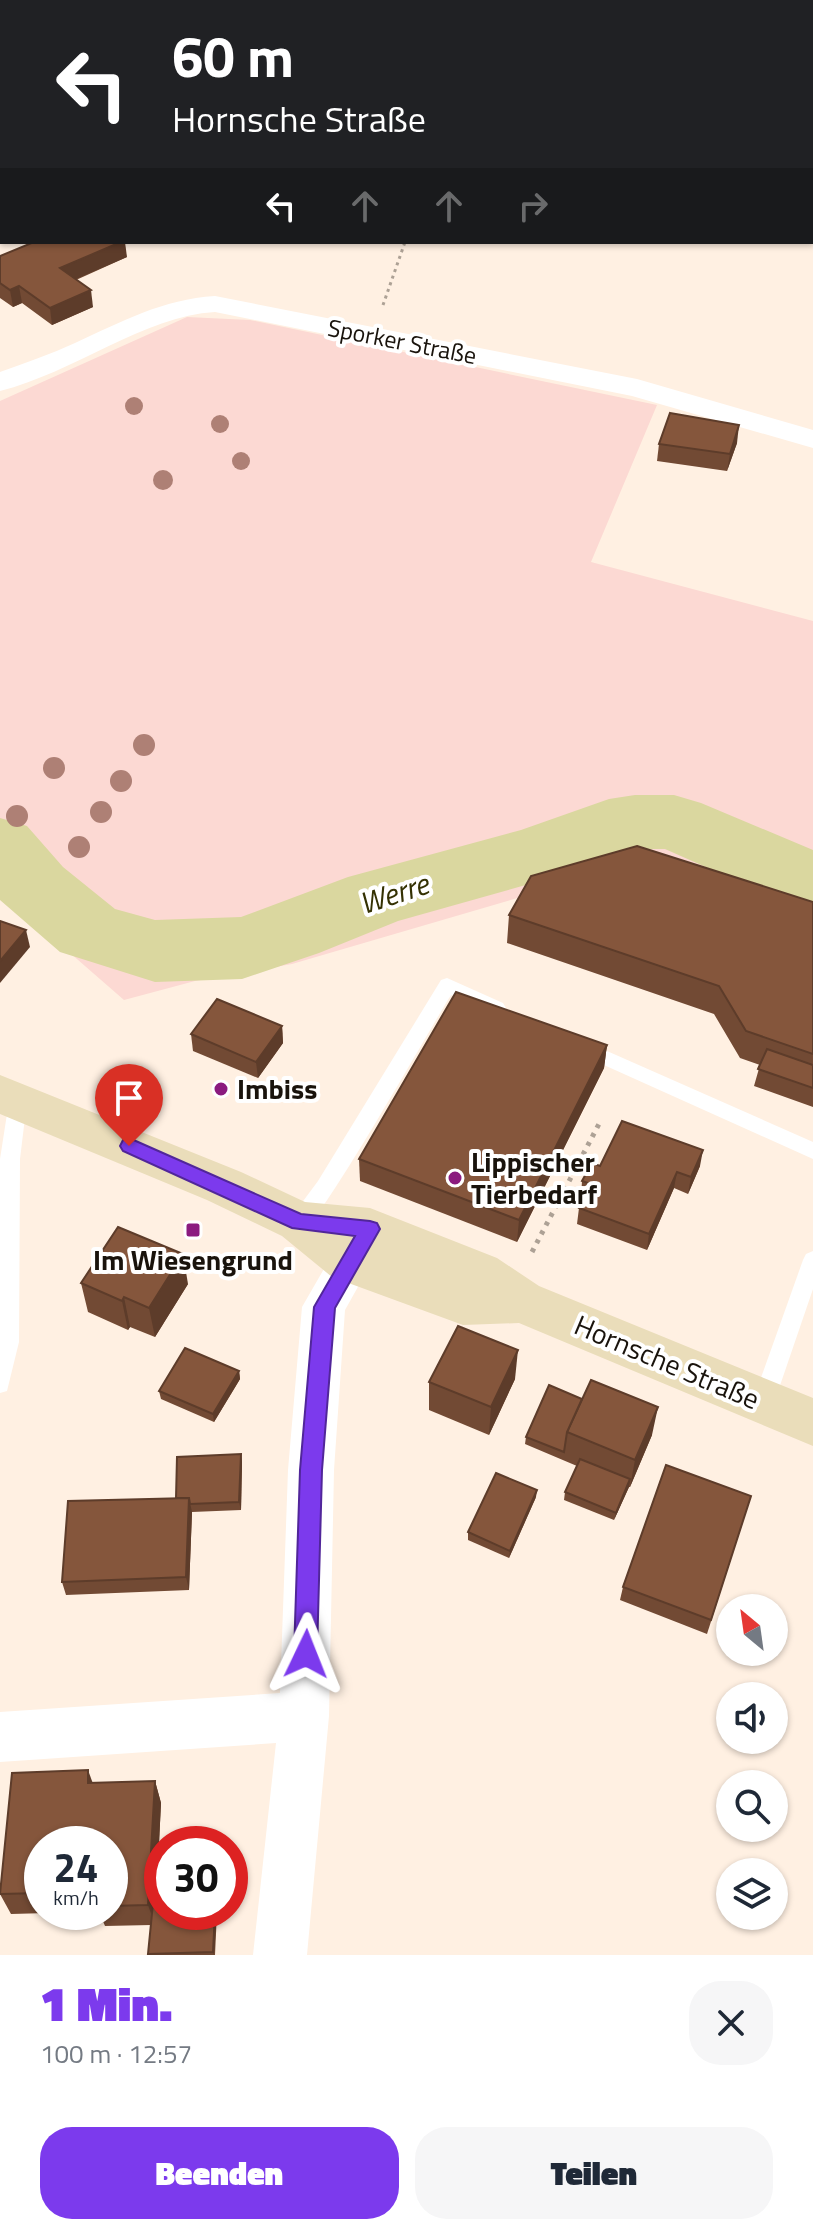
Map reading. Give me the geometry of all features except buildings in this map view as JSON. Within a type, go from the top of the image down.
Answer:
[{"type":"main road","name":"Hornsche Straße","points":[[9,1098],[157,1157],[299,1222],[360,1245],[463,1303],[524,1283],[763,1403],[813,1422]]},
{"type":"street","name":"Sporker Straße","points":[[0,382],[75,353],[166,311],[191,303],[215,304],[637,388],[813,439]]},
{"type":"street","points":[[280,1955],[304,1716],[311,1470],[324,1307],[360,1245]]},
{"type":"street","points":[[0,1737],[304,1716]]},
{"type":"lane","points":[[299,1222],[325,1187],[447,985],[517,1017]]},
{"type":"lane","points":[[559,1036],[813,1151]]},
{"type":"lane","points":[[0,1384],[9,1342],[9,1098]]},
{"type":"lane","points":[[763,1403],[813,1260]]},
{"type":"path","points":[[372,336],[404,244]]},
{"type":"path","points":[[524,1283],[600,1122]]},
{"type":"shaded area","points":[[187,317],[250,320],[657,405],[591,562],[813,621],[813,900],[704,869],[630,865],[292,964],[195,981],[124,1000],[0,892],[0,401]]},
{"type":"waterway","name":"Werre","points":[[0,846],[35,888],[88,931],[155,951],[242,948],[376,898],[526,857],[586,838],[609,827],[635,822],[674,822],[813,882]]},
{"type":"place","name":"Imbiss","points":[[221,1089]]},
{"type":"place","name":"Lippischer Tierbedarf","points":[[455,1178]]},
{"type":"place","name":"Im Wiesengrund","points":[[193,1230]]},
{"type":"route","points":[[129,1146],[299,1222],[370,1229],[324,1307],[311,1470],[306,1654]]}]
